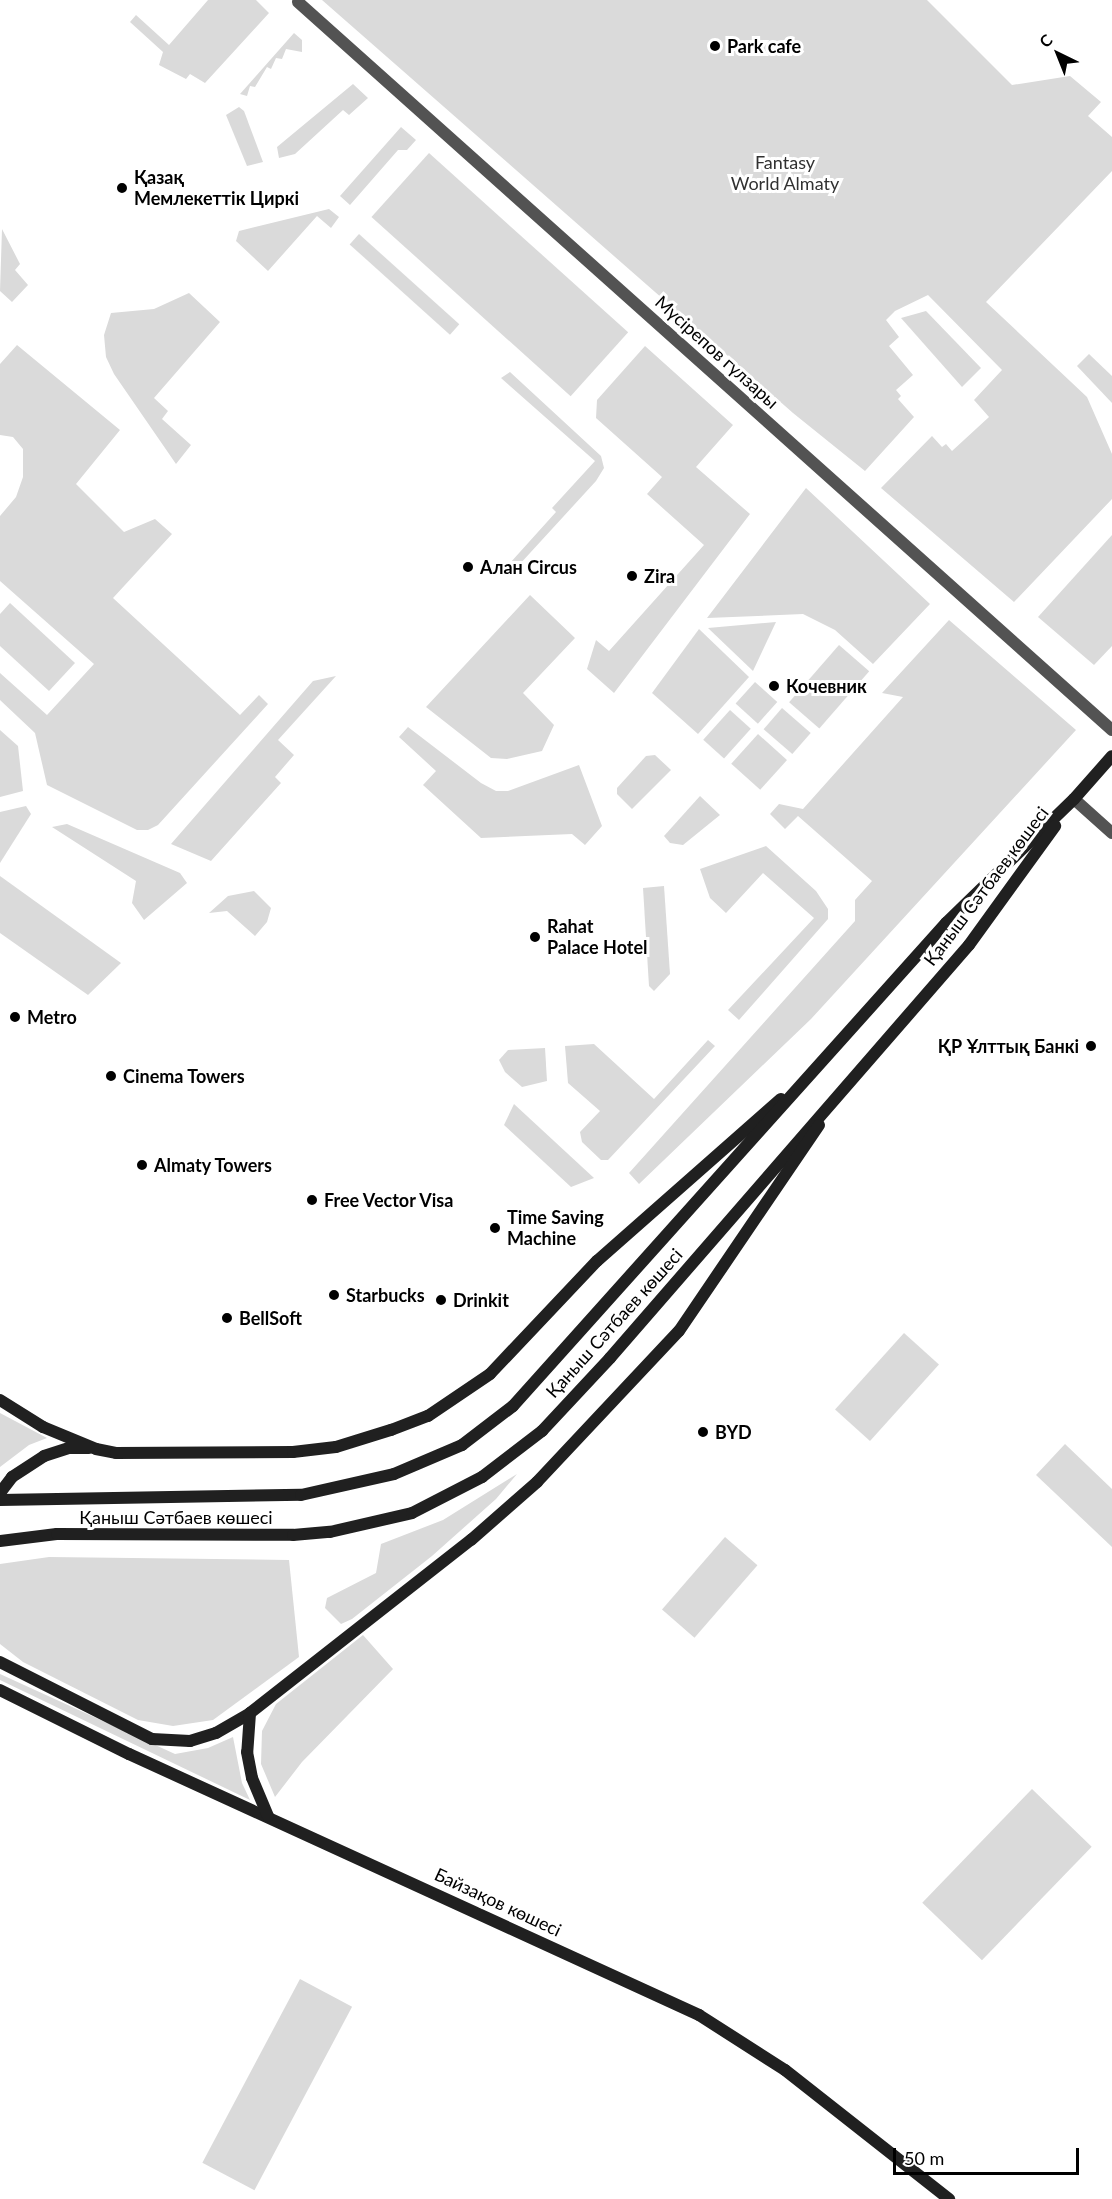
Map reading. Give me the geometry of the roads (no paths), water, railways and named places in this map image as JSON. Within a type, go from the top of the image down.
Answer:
[{"type":"main road","name":"Қаныш Сәтбаев көшесі","points":[[0,1500],[301,1495],[394,1474],[462,1445],[513,1406],[623,1286],[946,923],[1074,799],[1112,756]]},
{"type":"main road","name":"Қаныш Сәтбаев көшесі","points":[[0,1541],[57,1534],[293,1535],[365,1527],[412,1513],[445,1499],[514,1456],[542,1431],[652,1311],[969,945],[1074,799]]},
{"type":"main road","points":[[0,1493],[12,1477],[44,1456],[69,1448],[96,1449],[116,1453],[293,1452],[336,1447],[428,1416],[490,1374],[597,1261],[823,1062]]},
{"type":"main road","points":[[0,1662],[152,1739],[190,1741],[216,1733],[250,1713],[471,1540],[537,1482],[621,1395],[679,1331],[848,1082]]},
{"type":"main road","points":[[0,1400],[43,1427],[96,1449]]},
{"type":"main road","name":"Байзақов көшесі","points":[[0,1690],[129,1754],[699,2015],[785,2070],[949,2199]]},
{"type":"main road","points":[[250,1713],[247,1752],[252,1778],[268,1816]]},
{"type":"street","name":"Мүсірепов гүлзары","points":[[298,2],[1112,730]]},
{"type":"street","points":[[1074,799],[1112,832]]},
{"type":"place","name":"Park cafe","points":[[715,46]]},
{"type":"place","name":"Қазақ Мемлекеттік Циркі","points":[[122,188]]},
{"type":"place","name":"Алан Circus","points":[[468,567]]},
{"type":"place","name":"Zira","points":[[632,576]]},
{"type":"place","name":"Кочевник","points":[[774,686]]},
{"type":"place","name":"Rahat Palace Hotel","points":[[535,937]]},
{"type":"place","name":"Metro","points":[[15,1017]]},
{"type":"place","name":"ҚР Ұлттық Банкі","points":[[1091,1046]]},
{"type":"place","name":"Cinema Towers","points":[[111,1076]]},
{"type":"place","name":"Almaty Towers","points":[[142,1165]]},
{"type":"place","name":"Free Vector Visa","points":[[312,1200]]},
{"type":"place","name":"Time Saving Machine","points":[[495,1228]]},
{"type":"place","name":"Starbucks","points":[[334,1295]]},
{"type":"place","name":"Drinkit","points":[[441,1300]]},
{"type":"place","name":"BellSoft","points":[[227,1318]]},
{"type":"place","name":"BYD","points":[[703,1432]]},
{"type":"park label","name":"Fantasy World Almaty","points":[[785,174]]}]
